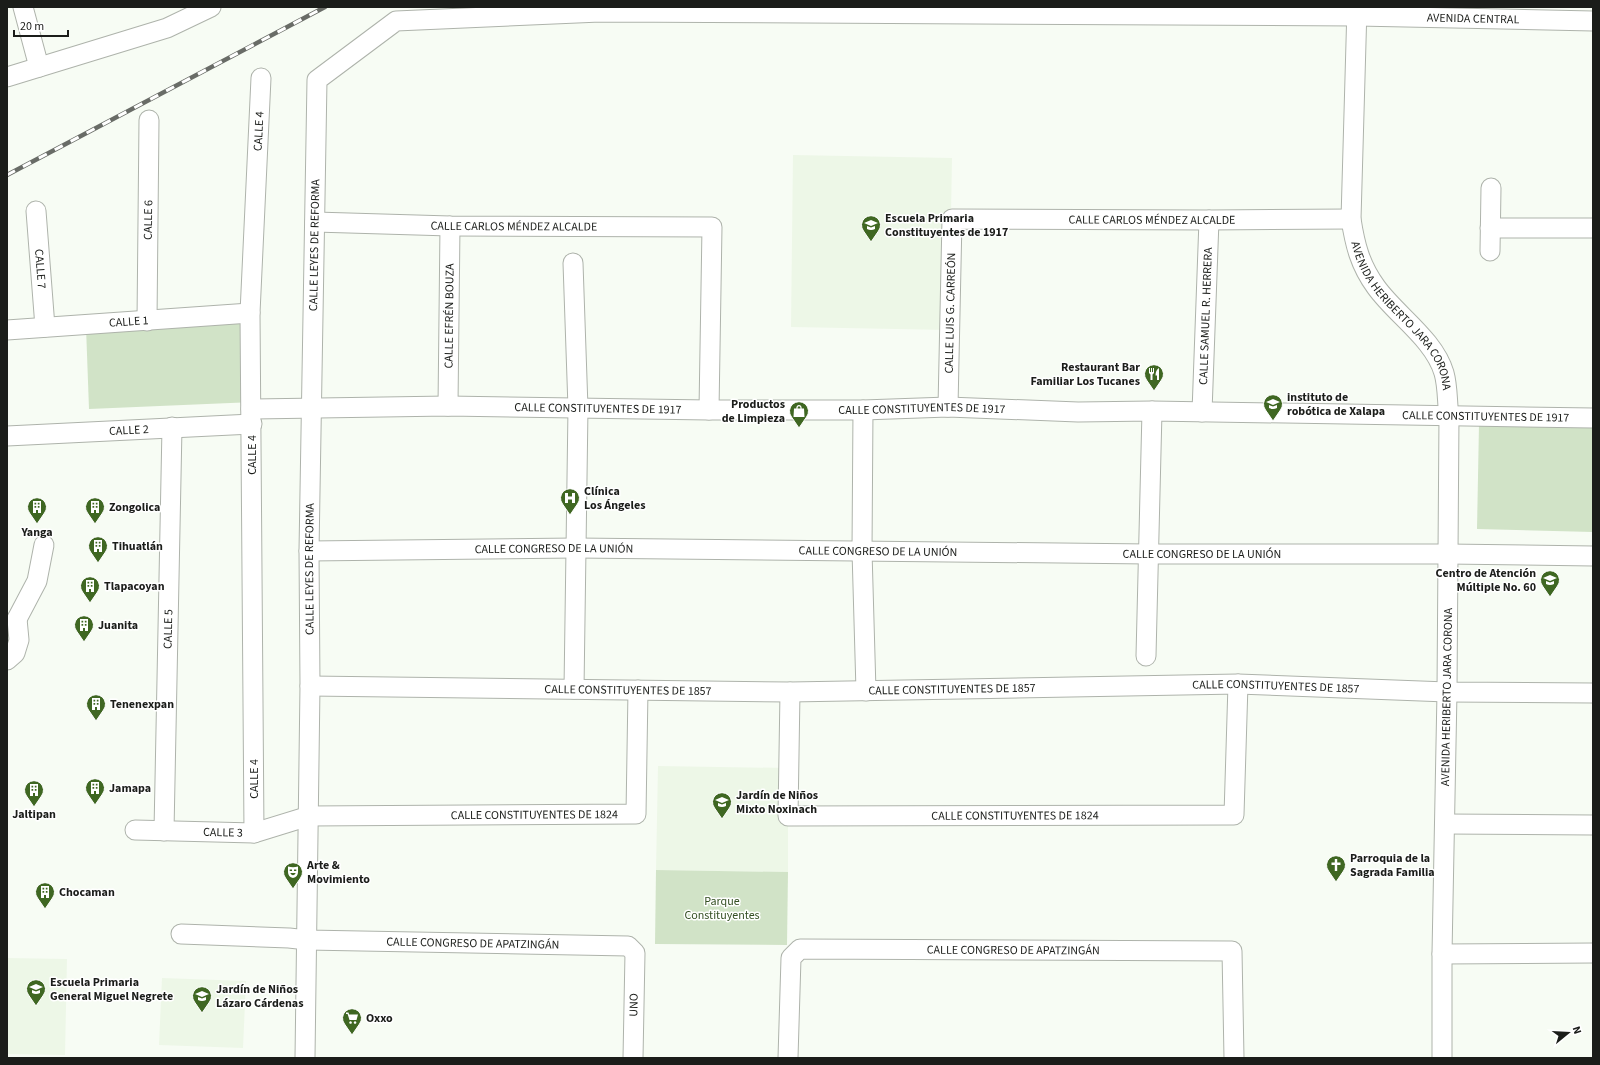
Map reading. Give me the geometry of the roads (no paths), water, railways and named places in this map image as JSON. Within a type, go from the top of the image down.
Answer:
[{"type":"street","points":[[23,7],[39,67]]},
{"type":"street","points":[[7,77],[167,28],[211,7]]},
{"type":"street","name":"AVENIDA CENTRAL","points":[[316,80],[396,21],[600,12],[1357,12],[1593,21]]},
{"type":"street","name":"AVENIDA HERIBERTO JARA CORONA","points":[[1357,12],[1351,218],[1355,246],[1363,268],[1376,288],[1433,351],[1444,373],[1449,416],[1442,1058]]},
{"type":"street","name":"CALLE 4","points":[[254,833],[250,313],[261,78]]},
{"type":"street","name":"CALLE LEYES DE REFORMA","points":[[305,1058],[309,816],[309,551],[316,80]]},
{"type":"street","name":"CALLE 6","points":[[147,320],[149,120]]},
{"type":"street","points":[[1490,188],[1490,251]]},
{"type":"street","name":"CALLE 7","points":[[36,211],[45,327]]},
{"type":"street","name":"CALLE CARLOS MÉNDEZ ALCALDE","points":[[952,219],[1209,220],[1351,218]]},
{"type":"street","name":"CALLE LUIS G. CARREÓN","points":[[948,408],[952,219]]},
{"type":"street","name":"CALLE SAMUEL R. HERRERA","points":[[1202,412],[1209,220]]},
{"type":"street","name":"CALLE CARLOS MÉNDEZ ALCALDE","points":[[315,222],[450,226],[712,227],[709,410]]},
{"type":"street","name":"CALLE EFRÉN BOUZA","points":[[448,406],[450,226]]},
{"type":"street","points":[[1490,228],[1593,228]]},
{"type":"street","points":[[573,262],[578,408],[574,689]]},
{"type":"street","name":"CALLE 1","points":[[7,330],[250,313]]},
{"type":"street","name":"CALLE CONSTITUYENTES DE 1917","points":[[252,417],[312,408],[448,406],[709,410],[863,410],[948,408],[1078,412],[1152,411],[1593,418]]},
{"type":"street","points":[[863,410],[862,551],[866,691]]},
{"type":"street","points":[[1146,656],[1152,411]]},
{"type":"street","name":"CALLE 2","points":[[7,436],[172,427],[252,417]]},
{"type":"street","name":"CALLE 5","points":[[164,831],[172,427]]},
{"type":"street","points":[[7,660],[15,653],[19,640],[12,619],[37,581],[44,545]]},
{"type":"street","name":"CALLE CONGRESO DE LA UNIÓN","points":[[309,551],[576,548],[1149,554],[1448,554],[1593,556]]},
{"type":"street","name":"CALLE CONSTITUYENTES DE 1857","points":[[310,686],[790,692],[1238,684],[1447,692],[1593,693]]},
{"type":"street","name":"CALLE CONSTITUYENTES DE 1824","points":[[790,692],[788,816],[1234,816],[1238,684]]},
{"type":"street","name":"CALLE CONSTITUYENTES DE 1824","points":[[309,816],[636,814],[638,690]]},
{"type":"street","name":"CALLE 3","points":[[135,830],[254,833],[309,816]]},
{"type":"street","points":[[1445,824],[1593,826]]},
{"type":"street","name":"CALLE CONGRESO DE APATZINGÁN","points":[[181,934],[307,940],[628,946],[635,953]]},
{"type":"street","name":"CALLE CONGRESO DE APATZINGÁN","points":[[788,1058],[792,958],[800,949],[1232,951],[1234,1058]]},
{"type":"street","name":"UNO","points":[[633,1058],[635,953]]},
{"type":"street","points":[[1442,954],[1593,953]]},
{"type":"railway","points":[[7,175],[325,7]]},
{"type":"place","name":"Escuela Primaria Constituyentes de 1917","points":[[871,242]]},
{"type":"place","name":"Restaurant Bar Familiar Los Tucanes","points":[[1154,391]]},
{"type":"place","name":"instituto de robótica de Xalapa","points":[[1273,421]]},
{"type":"place","name":"Productos de Limpieza","points":[[799,428]]},
{"type":"place","name":"Clínica Los Ángeles","points":[[570,515]]},
{"type":"place","name":"Yanga","points":[[37,524]]},
{"type":"place","name":"Zongolica","points":[[95,524]]},
{"type":"place","name":"Tihuatlán","points":[[98,563]]},
{"type":"place","name":"Centro de Atención Múltiple No. 60","points":[[1550,597]]},
{"type":"place","name":"Tlapacoyan","points":[[90,603]]},
{"type":"place","name":"Juanita","points":[[84,642]]},
{"type":"place","name":"Tenenexpan","points":[[96,721]]},
{"type":"place","name":"Jamapa","points":[[95,805]]},
{"type":"place","name":"Jaltipan","points":[[34,807]]},
{"type":"place","name":"Jardín de Niños Mixto Noxinach","points":[[722,819]]},
{"type":"place","name":"Parroquia de la Sagrada Familia","points":[[1336,882]]},
{"type":"place","name":"Arte & Movimiento","points":[[293,889]]},
{"type":"place","name":"Chocaman","points":[[45,909]]},
{"type":"place","name":"Escuela Primaria General Miguel Negrete","points":[[36,1006]]},
{"type":"place","name":"Jardín de Niños Lázaro Cárdenas","points":[[202,1013]]},
{"type":"place","name":"Oxxo","points":[[352,1035]]},
{"type":"park label","name":"Parque Constituyentes","points":[[722,908]]}]
